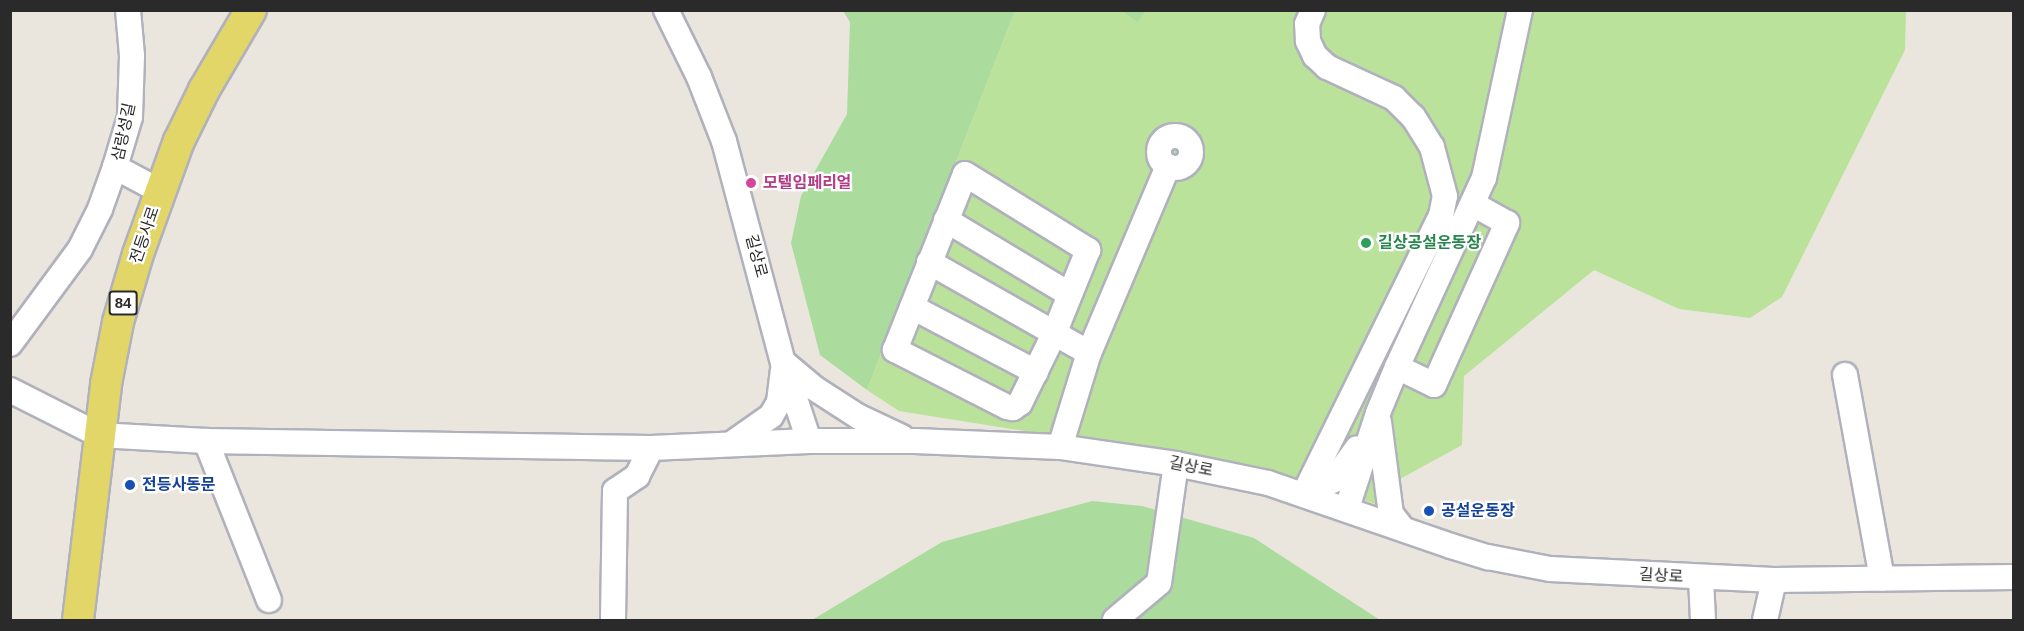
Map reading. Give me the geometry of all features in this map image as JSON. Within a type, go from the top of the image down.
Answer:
[{"type":"main road","name":"전등사로","points":[[78,621],[99,435],[118,322],[138,254],[179,141],[204,90],[251,10]]},
{"type":"street","name":"삼랑성길","points":[[128,10],[132,56],[130,117],[115,167],[160,190]]},
{"type":"street","name":"길상로","points":[[666,10],[699,77],[724,141],[783,362],[809,441],[915,441],[1060,447],[1176,464],[1268,483],[1488,557],[1550,569],[1774,580],[2013,578]]},
{"type":"street","points":[[1304,494],[1441,216],[1445,196],[1432,147],[1413,117],[1394,98],[1327,67],[1315,56],[1308,41],[1307,24],[1313,10]]},
{"type":"street","points":[[1347,508],[1378,413],[1473,204],[1491,155],[1520,10]]},
{"type":"street","points":[[1060,447],[1089,353],[1168,166]]},
{"type":"street","points":[[10,344],[81,249],[100,209],[115,167]]},
{"type":"street","points":[[965,174],[1088,250],[1054,334],[1020,403],[1014,408],[1007,407],[895,350],[946,220],[965,174]]},
{"type":"street","points":[[1397,367],[1434,385],[1507,223],[1473,204]]},
{"type":"street","points":[[946,220],[1069,294]]},
{"type":"street","points":[[929,262],[1089,353]]},
{"type":"street","points":[[912,307],[1036,372]]},
{"type":"street","points":[[783,362],[814,388],[859,417],[886,431],[915,441]]},
{"type":"street","points":[[730,445],[759,427],[771,416],[779,402],[783,362]]},
{"type":"street","points":[[1845,375],[1882,579]]},
{"type":"street","points":[[10,390],[99,435],[206,441],[651,448],[809,441]]},
{"type":"street","points":[[1304,494],[1334,480],[1344,470],[1378,413]]},
{"type":"street","points":[[1378,413],[1391,514],[1402,528]]},
{"type":"street","points":[[206,441],[269,600]]},
{"type":"street","points":[[613,621],[615,490],[637,476],[651,448]]},
{"type":"street","points":[[1115,621],[1159,583],[1176,464]]},
{"type":"street","points":[[1701,578],[1703,621]]},
{"type":"street","points":[[1765,621],[1774,580]]},
{"type":"green space","name":"길상공설운동장","points":[[1146,10],[1906,11],[1905,50],[1782,297],[1750,318],[1679,309],[1594,270],[1464,376],[1462,445],[1400,479],[1404,513],[1270,470],[899,411],[867,390],[1015,11],[1121,11],[1138,23]]},
{"type":"green space","points":[[843,11],[1015,11],[867,390],[820,355],[791,243],[801,196],[847,114],[850,22]]},
{"type":"green space","points":[[1121,11],[1146,11],[1138,23]]},
{"type":"green space","points":[[1092,501],[1142,506],[1254,538],[1380,620],[812,620],[942,542]]},
{"type":"place","name":"모텔임페리얼","points":[[751,183]]},
{"type":"place","name":"길상공설운동장","points":[[1366,243]]},
{"type":"place","name":"전등사동문","points":[[130,485]]},
{"type":"place","name":"공설운동장","points":[[1429,511]]}]
